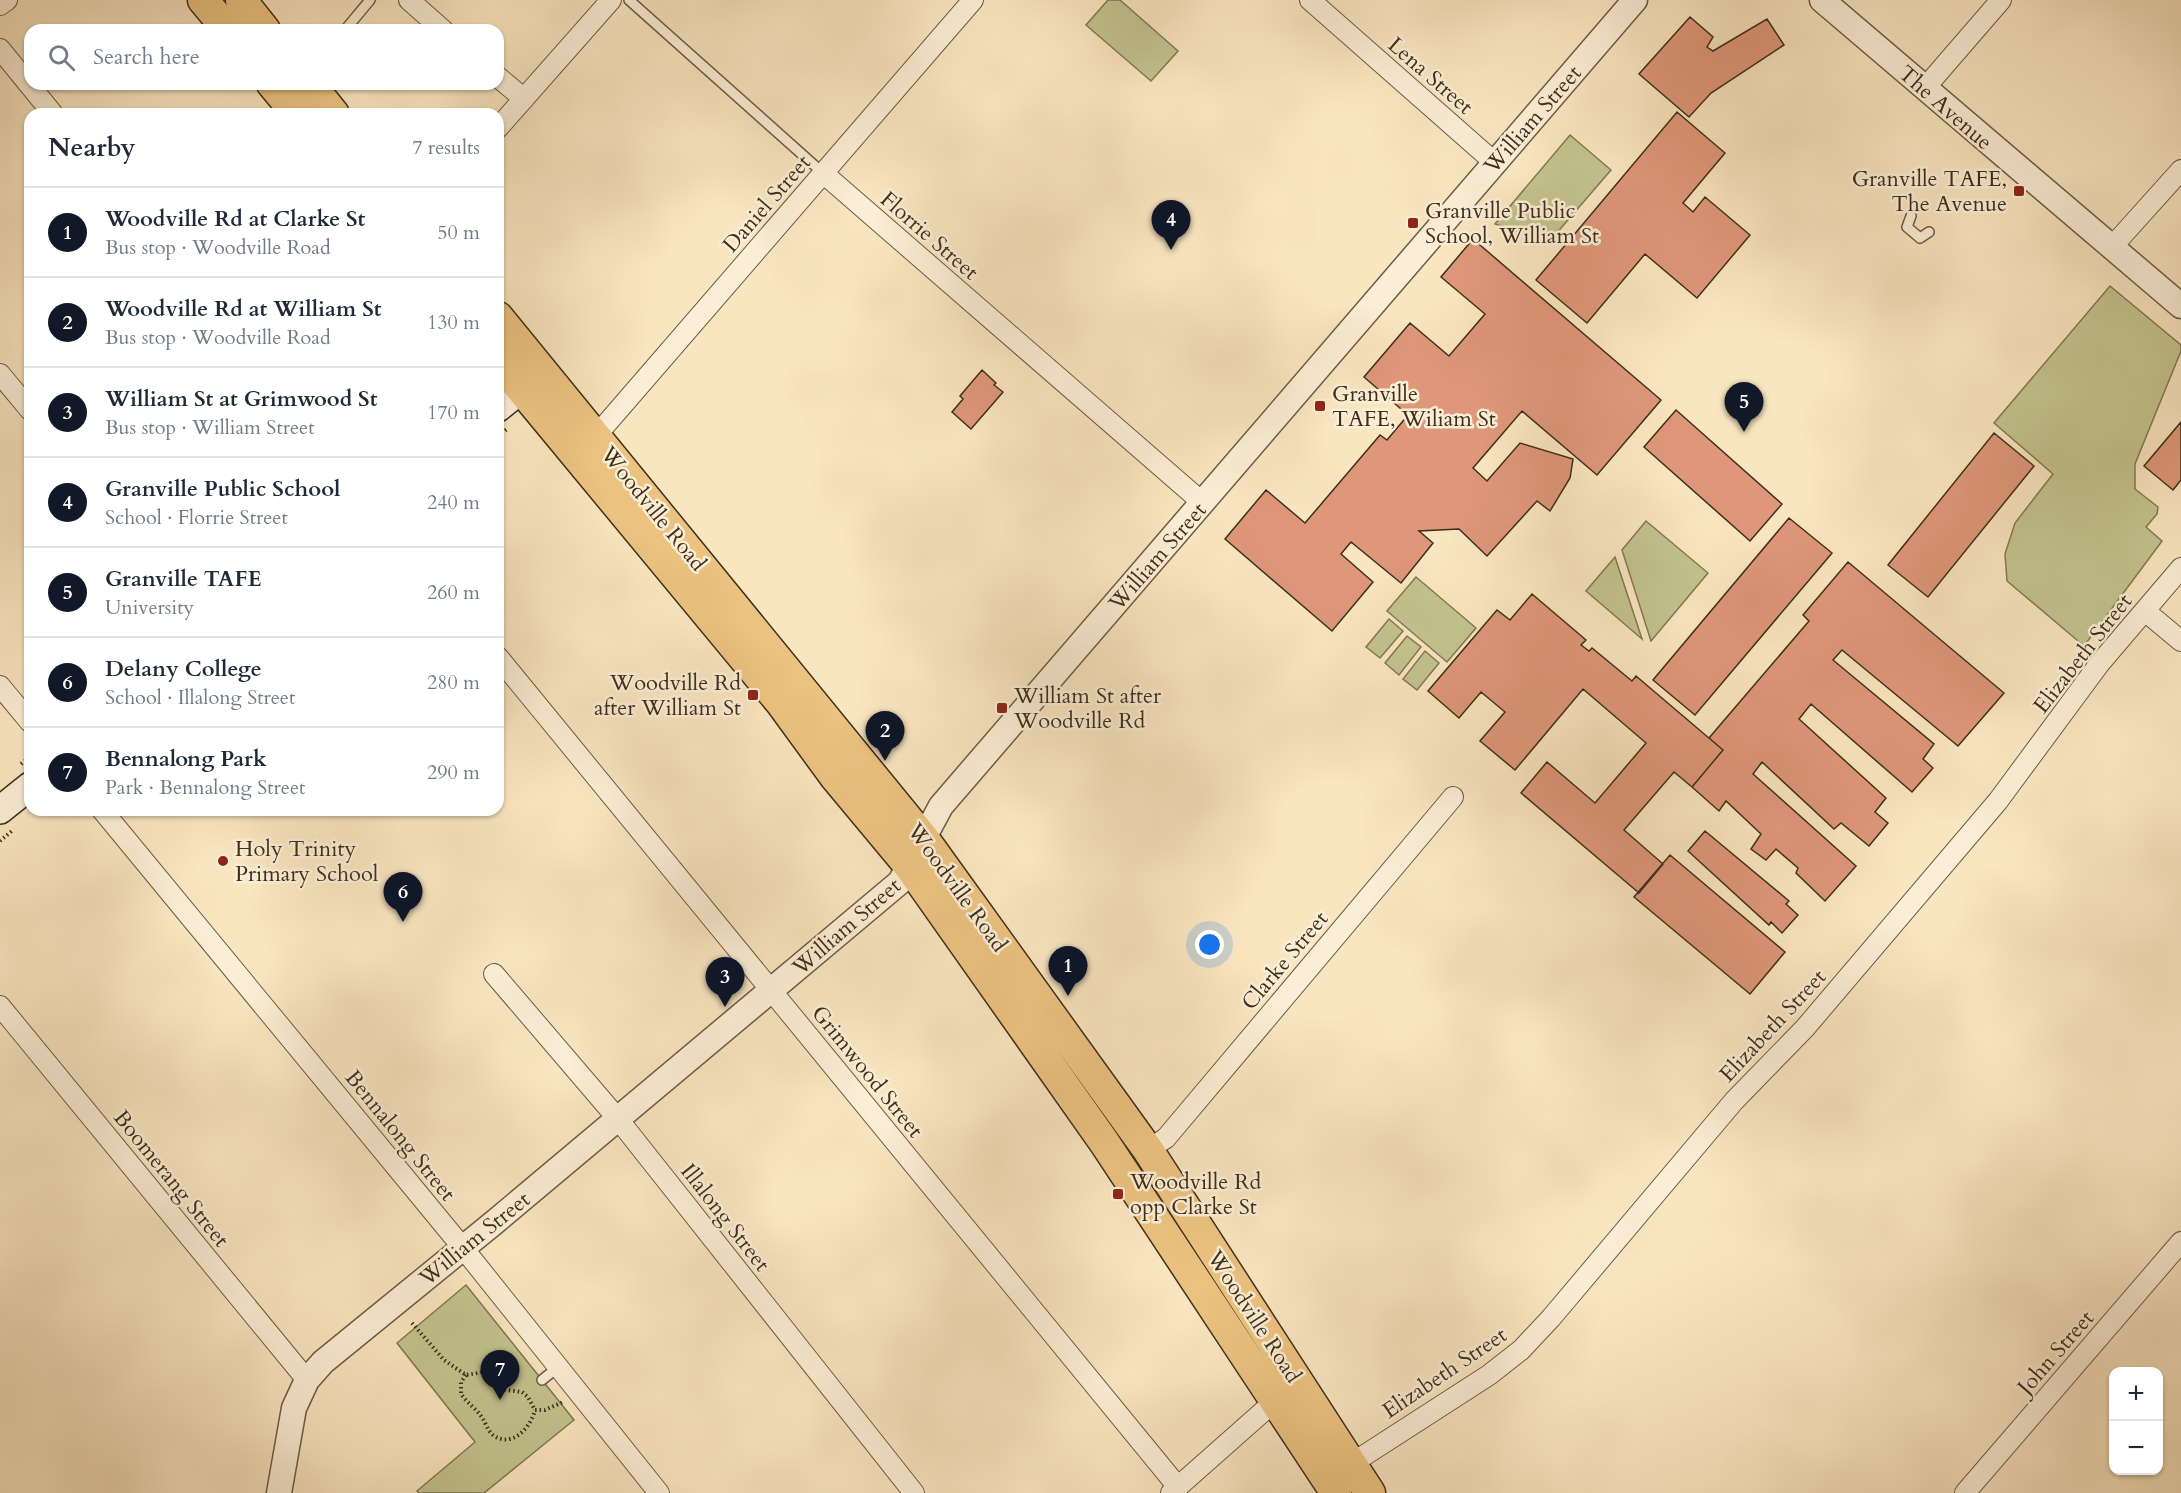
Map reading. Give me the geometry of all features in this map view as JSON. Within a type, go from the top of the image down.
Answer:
[{"type":"main road","points":[[203,0],[223,24]]},
{"type":"main road","points":[[241,0],[260,24]]},
{"type":"main road","points":[[277,90],[292,108]]},
{"type":"main road","points":[[315,90],[329,108]]},
{"type":"main road","name":"Woodville Road","points":[[504,337],[520,390],[595,437],[924,838],[1148,1150],[1370,1493]]},
{"type":"main road","name":"Woodville Road","points":[[504,370],[781,703],[835,777],[909,867],[1104,1142],[1336,1493]]},
{"type":"main road","points":[[0,810],[24,791]]},
{"type":"street","points":[[0,5],[7,0]]},
{"type":"street","points":[[409,0],[436,24]]},
{"type":"street","points":[[504,121],[611,0]]},
{"type":"street","name":"Daniel Street","points":[[595,437],[973,0]]},
{"type":"street","name":"Lena Street","points":[[1310,0],[1494,162]]},
{"type":"street","name":"William Street","points":[[279,1493],[292,1419],[300,1392],[322,1362],[463,1248],[900,882],[948,798],[1635,0]]},
{"type":"street","name":"The Avenue","points":[[1822,0],[2181,306]]},
{"type":"street","points":[[1924,89],[2001,0]]},
{"type":"street","points":[[0,49],[24,78]]},
{"type":"street","points":[[504,82],[524,99]]},
{"type":"street","points":[[33,90],[48,108]]},
{"type":"street","points":[[2111,248],[2181,170]]},
{"type":"street","name":"Florrie Street","points":[[823,173],[1203,503]]},
{"type":"street","points":[[0,374],[24,403]]},
{"type":"street","name":"Elizabeth Street","points":[[1351,1464],[1490,1375],[1521,1350],[1551,1318],[1734,1101],[1805,1028],[1998,801],[2100,663],[2181,568]]},
{"type":"street","points":[[2145,611],[2181,641]]},
{"type":"street","name":"Grimwood Street","points":[[504,664],[1174,1490]]},
{"type":"street","points":[[0,686],[24,715]]},
{"type":"street","name":"Clarke Street","points":[[1148,1150],[1166,1138],[1453,797]]},
{"type":"street","name":"Bennalong Street","points":[[107,816],[463,1248],[659,1493]]},
{"type":"street","name":"Illalong Street","points":[[494,974],[618,1119],[914,1493]]},
{"type":"street","name":"Boomerang Street","points":[[0,1006],[307,1380]]},
{"type":"street","name":"John Street","points":[[1965,1493],[2181,1242]]},
{"type":"street","points":[[1174,1490],[1275,1401]]},
{"type":"lane","points":[[350,24],[370,0]]},
{"type":"lane","name":"Florrie Street","points":[[629,0],[823,173]]},
{"type":"lane","points":[[1911,216],[1907,227],[1920,238],[1929,232]]},
{"type":"lane","points":[[542,1380],[558,1367]]},
{"type":"path","points":[[412,1323],[444,1360],[466,1375],[484,1372],[500,1389],[522,1392],[528,1396],[535,1410],[528,1427],[519,1436],[501,1438],[493,1435],[483,1418],[461,1394],[461,1382],[466,1375]]},
{"type":"path","points":[[535,1410],[545,1410],[563,1402]]},
{"type":"green space","points":[[1108,0],[1120,0],[1178,51],[1151,81],[1086,25]]},
{"type":"green space","points":[[1570,135],[1611,170],[1549,242],[1495,224]]},
{"type":"green space","points":[[2110,286],[2181,345],[2181,351],[2135,464],[2135,489],[2158,507],[2157,514],[2146,527],[2162,541],[2084,646],[2007,581],[2005,554],[2015,523],[2053,474],[1994,423]]},
{"type":"green space","points":[[1646,521],[1708,573],[1651,641],[1622,550]]},
{"type":"green space","points":[[1615,557],[1642,639],[1586,591]]},
{"type":"green space","points":[[1416,577],[1476,628],[1447,662],[1387,611]]},
{"type":"green space","points":[[1389,619],[1403,631],[1380,658],[1366,647]]},
{"type":"green space","points":[[1407,636],[1421,647],[1399,675],[1385,663]]},
{"type":"green space","points":[[1425,651],[1439,663],[1417,690],[1403,679]]},
{"type":"green space","points":[[466,1285],[574,1420],[484,1493],[419,1493],[417,1491],[475,1442],[397,1343]]},
{"type":"building","points":[[1690,17],[1713,37],[1707,47],[1713,51],[1767,19],[1784,45],[1711,93],[1689,117],[1639,74]]},
{"type":"building","points":[[1677,112],[1725,153],[1683,203],[1693,212],[1705,197],[1750,235],[1697,298],[1645,254],[1587,323],[1536,280]]},
{"type":"building","points":[[1473,239],[1661,400],[1597,475],[1522,411],[1473,468],[1487,481],[1520,443],[1573,459],[1570,478],[1550,511],[1537,501],[1487,556],[1459,529],[1419,531],[1433,543],[1401,583],[1351,542],[1341,554],[1373,582],[1332,631],[1225,539],[1266,490],[1305,523],[1380,435],[1387,440],[1408,415],[1364,377],[1410,323],[1449,356],[1485,314],[1441,277]]},
{"type":"building","points":[[982,370],[1003,392],[971,429],[952,412],[963,399],[960,396]]},
{"type":"building","points":[[1676,410],[1782,504],[1750,541],[1644,447]]},
{"type":"building","points":[[2181,422],[2181,480],[2173,490],[2144,466]]},
{"type":"building","points":[[1994,433],[2034,466],[1928,597],[1888,565]]},
{"type":"building","points":[[1789,518],[1832,553],[1695,715],[1653,680]]},
{"type":"building","points":[[1848,562],[2004,693],[1958,746],[1842,650],[1833,660],[1934,744],[1923,759],[1933,768],[1912,792],[1811,704],[1799,719],[1886,798],[1875,812],[1888,823],[1869,846],[1841,823],[1834,829],[1762,762],[1753,774],[1856,866],[1825,901],[1796,873],[1798,868],[1776,849],[1766,860],[1751,849],[1761,834],[1726,801],[1719,811],[1692,787],[1723,750],[1709,738],[1809,621],[1803,615]]},
{"type":"building","points":[[1532,594],[1586,640],[1581,645],[1589,651],[1592,648],[1632,681],[1636,676],[1723,750],[1692,787],[1674,772],[1624,830],[1663,864],[1639,893],[1521,793],[1547,762],[1595,803],[1646,743],[1583,689],[1515,770],[1480,741],[1505,712],[1481,692],[1459,718],[1428,691],[1497,610],[1510,620]]},
{"type":"building","points":[[1705,831],[1789,901],[1786,904],[1798,915],[1782,933],[1771,922],[1769,925],[1688,851]]},
{"type":"building","points":[[1670,855],[1785,952],[1750,994],[1634,897]]},
{"type":"place","name":"Granville TAFE, The Avenue","points":[[2019,191]]},
{"type":"place","name":"Granville Public School, William St","points":[[1413,223]]},
{"type":"place","name":"Granville Public School","points":[[1171,250]]},
{"type":"place","name":"Granville TAFE, Wiliam St","points":[[1320,406]]},
{"type":"place","name":"Granville TAFE","points":[[1744,432]]},
{"type":"place","name":"Woodville Rd after William St","points":[[753,695]]},
{"type":"place","name":"William St after Woodville Rd","points":[[1002,708]]},
{"type":"place","name":"Woodville Rd at William St","points":[[885,761]]},
{"type":"place","name":"Holy Trinity Primary School","points":[[223,861]]},
{"type":"place","name":"Delany College","points":[[403,922]]},
{"type":"place","name":"Woodville Rd at Clarke St","points":[[1068,996]]},
{"type":"place","name":"William St at Grimwood St","points":[[725,1007]]},
{"type":"place","name":"Woodville Rd opp Clarke St","points":[[1118,1194]]},
{"type":"place","name":"Bennalong Park","points":[[500,1400]]}]
